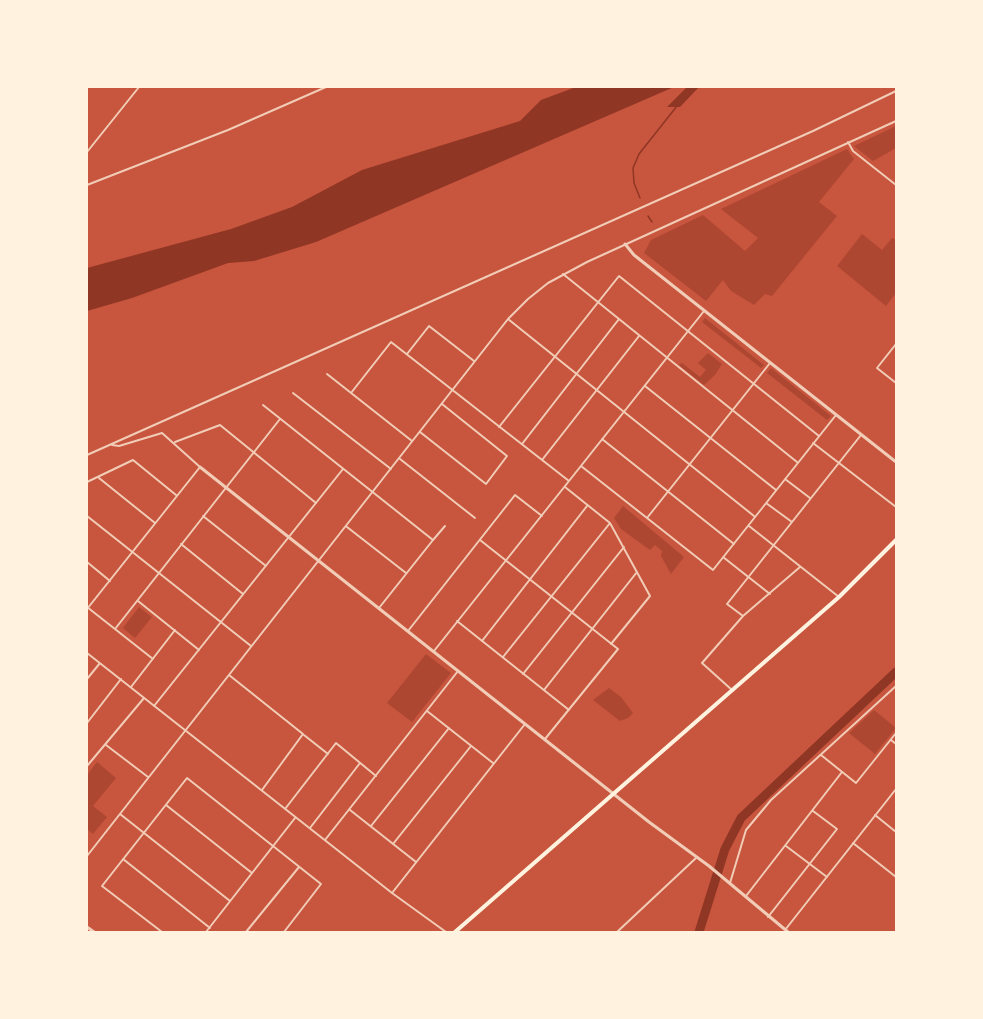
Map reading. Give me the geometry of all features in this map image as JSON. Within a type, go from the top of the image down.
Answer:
[{"type":"highway","points":[[455,932],[838,597],[896,540]]},
{"type":"street","points":[[87,152],[139,87]]},
{"type":"street","points":[[87,185],[228,130],[326,87]]},
{"type":"street","points":[[87,455],[813,131],[896,91]]},
{"type":"street","points":[[87,855],[508,319],[528,299],[563,274],[625,244],[896,121]]},
{"type":"street","points":[[848,142],[853,151],[896,185]]},
{"type":"street","points":[[625,244],[634,255],[896,462]]},
{"type":"street","points":[[563,274],[798,462]]},
{"type":"street","points":[[500,427],[619,276],[819,436]]},
{"type":"street","points":[[434,651],[704,311]]},
{"type":"street","points":[[508,319],[755,517]]},
{"type":"street","points":[[522,444],[619,319]]},
{"type":"street","points":[[407,354],[429,326],[475,362]]},
{"type":"street","points":[[542,460],[639,336]]},
{"type":"street","points":[[351,393],[392,342],[569,481]]},
{"type":"street","points":[[896,344],[877,368],[896,383]]},
{"type":"street","points":[[647,518],[770,363]]},
{"type":"street","points":[[327,374],[412,441]]},
{"type":"street","points":[[645,386],[776,490]]},
{"type":"street","points":[[293,393],[391,469]]},
{"type":"street","points":[[420,432],[486,484],[507,456],[442,404]]},
{"type":"street","points":[[263,405],[433,540]]},
{"type":"street","points":[[581,466],[713,570],[836,415]]},
{"type":"street","points":[[115,628],[280,419]]},
{"type":"street","points":[[175,442],[220,425],[316,502]]},
{"type":"street","points":[[111,445],[118,446],[157,432],[175,442],[200,467],[613,794],[709,866],[786,931],[896,789]]},
{"type":"street","points":[[743,616],[727,604],[861,435]]},
{"type":"street","points":[[602,439],[734,544]]},
{"type":"street","points":[[813,443],[896,507]]},
{"type":"street","points":[[399,459],[475,518]]},
{"type":"street","points":[[87,482],[133,460],[176,495]]},
{"type":"street","points":[[153,659],[88,608],[200,467]]},
{"type":"street","points":[[154,706],[343,469]]},
{"type":"street","points":[[99,478],[155,523]]},
{"type":"street","points":[[785,479],[810,498]]},
{"type":"street","points":[[564,487],[610,523],[650,596],[611,644]]},
{"type":"street","points":[[408,631],[515,495],[542,516]]},
{"type":"street","points":[[766,503],[792,522]]},
{"type":"street","points":[[482,641],[588,506]]},
{"type":"street","points":[[87,516],[251,646]]},
{"type":"street","points":[[203,516],[266,566]]},
{"type":"street","points":[[503,657],[610,523]]},
{"type":"street","points":[[748,525],[838,597]]},
{"type":"street","points":[[346,526],[406,573]]},
{"type":"street","points":[[379,608],[445,526]]},
{"type":"street","points":[[480,540],[618,649],[545,739]]},
{"type":"street","points":[[181,544],[243,594]]},
{"type":"street","points":[[524,674],[624,547]]},
{"type":"street","points":[[723,556],[770,594]]},
{"type":"street","points":[[87,562],[110,580]]},
{"type":"street","points":[[732,690],[702,663],[743,616],[800,567]]},
{"type":"street","points":[[544,690],[637,572]]},
{"type":"street","points":[[137,600],[199,650]]},
{"type":"street","points":[[457,621],[569,710]]},
{"type":"street","points":[[130,687],[174,630]]},
{"type":"street","points":[[87,652],[392,893],[446,932]]},
{"type":"street","points":[[87,679],[100,663]]},
{"type":"street","points":[[325,840],[458,671]]},
{"type":"street","points":[[229,675],[328,754]]},
{"type":"street","points":[[87,723],[121,679]]},
{"type":"street","points":[[728,882],[746,830],[771,800],[896,686]]},
{"type":"street","points":[[87,766],[144,698]]},
{"type":"street","points":[[427,711],[494,764]]},
{"type":"street","points":[[392,893],[525,724]]},
{"type":"street","points":[[371,826],[449,728]]},
{"type":"street","points":[[821,755],[856,783],[896,733]]},
{"type":"street","points":[[261,790],[303,735]]},
{"type":"street","points":[[891,740],[896,744]]},
{"type":"street","points":[[285,809],[336,743],[376,776]]},
{"type":"street","points":[[106,745],[148,777]]},
{"type":"street","points":[[393,844],[471,746]]},
{"type":"street","points":[[310,828],[360,763]]},
{"type":"street","points":[[746,896],[842,772]]},
{"type":"street","points":[[162,932],[102,886],[187,778],[321,884],[284,932]]},
{"type":"street","points":[[166,805],[252,873]]},
{"type":"street","points":[[350,809],[416,862]]},
{"type":"street","points":[[768,917],[837,829],[812,810]]},
{"type":"street","points":[[120,814],[230,901]]},
{"type":"street","points":[[875,815],[896,832]]},
{"type":"street","points":[[206,932],[296,817]]},
{"type":"street","points":[[853,843],[896,877]]},
{"type":"street","points":[[785,845],[826,877]]},
{"type":"street","points":[[617,932],[697,857]]},
{"type":"street","points":[[123,859],[210,928]]},
{"type":"street","points":[[246,932],[299,867]]},
{"type":"street","points":[[87,927],[94,932]]},
{"type":"shaded area","points":[[576,87],[674,87],[316,242],[254,261],[228,263],[132,298],[87,311],[87,268],[231,229],[292,207],[362,170],[520,121],[541,100]]},
{"type":"shaded area","points":[[687,87],[699,87],[680,107],[667,107]]},
{"type":"shaded area","points":[[896,126],[896,148],[873,161],[854,146]]},
{"type":"shaded area","points":[[847,149],[854,159],[819,202],[837,216],[772,296],[765,294],[754,305],[731,291],[723,280],[706,301],[644,253],[651,240],[703,215],[745,251],[758,238],[721,209]]},
{"type":"shaded area","points":[[862,234],[882,250],[892,238],[896,240],[896,293],[886,306],[837,266]]},
{"type":"shaded area","points":[[705,318],[764,365],[761,368],[702,322]]},
{"type":"shaded area","points":[[708,353],[722,364],[715,375],[704,385],[679,365],[682,363],[700,377],[706,370],[698,363]]},
{"type":"shaded area","points":[[771,368],[831,416],[827,420],[767,373]]},
{"type":"shaded area","points":[[623,506],[684,557],[671,574],[661,556],[662,551],[655,545],[650,550],[621,529],[614,518]]},
{"type":"shaded area","points":[[139,607],[152,617],[135,638],[123,628]]},
{"type":"shaded area","points":[[426,654],[451,673],[412,722],[387,703]]},
{"type":"shaded area","points":[[609,688],[621,697],[633,713],[628,718],[620,721],[593,700]]},
{"type":"shaded area","points":[[874,710],[896,728],[875,754],[849,733]]},
{"type":"shaded area","points":[[97,762],[116,778],[93,806],[107,817],[93,834],[87,829],[87,775]]},
{"type":"waterway","points":[[640,198],[634,183],[633,168],[639,154],[677,106]]},
{"type":"waterway","points":[[648,216],[652,222]]},
{"type":"waterway","points":[[699,932],[725,849],[741,818],[896,672]]}]
